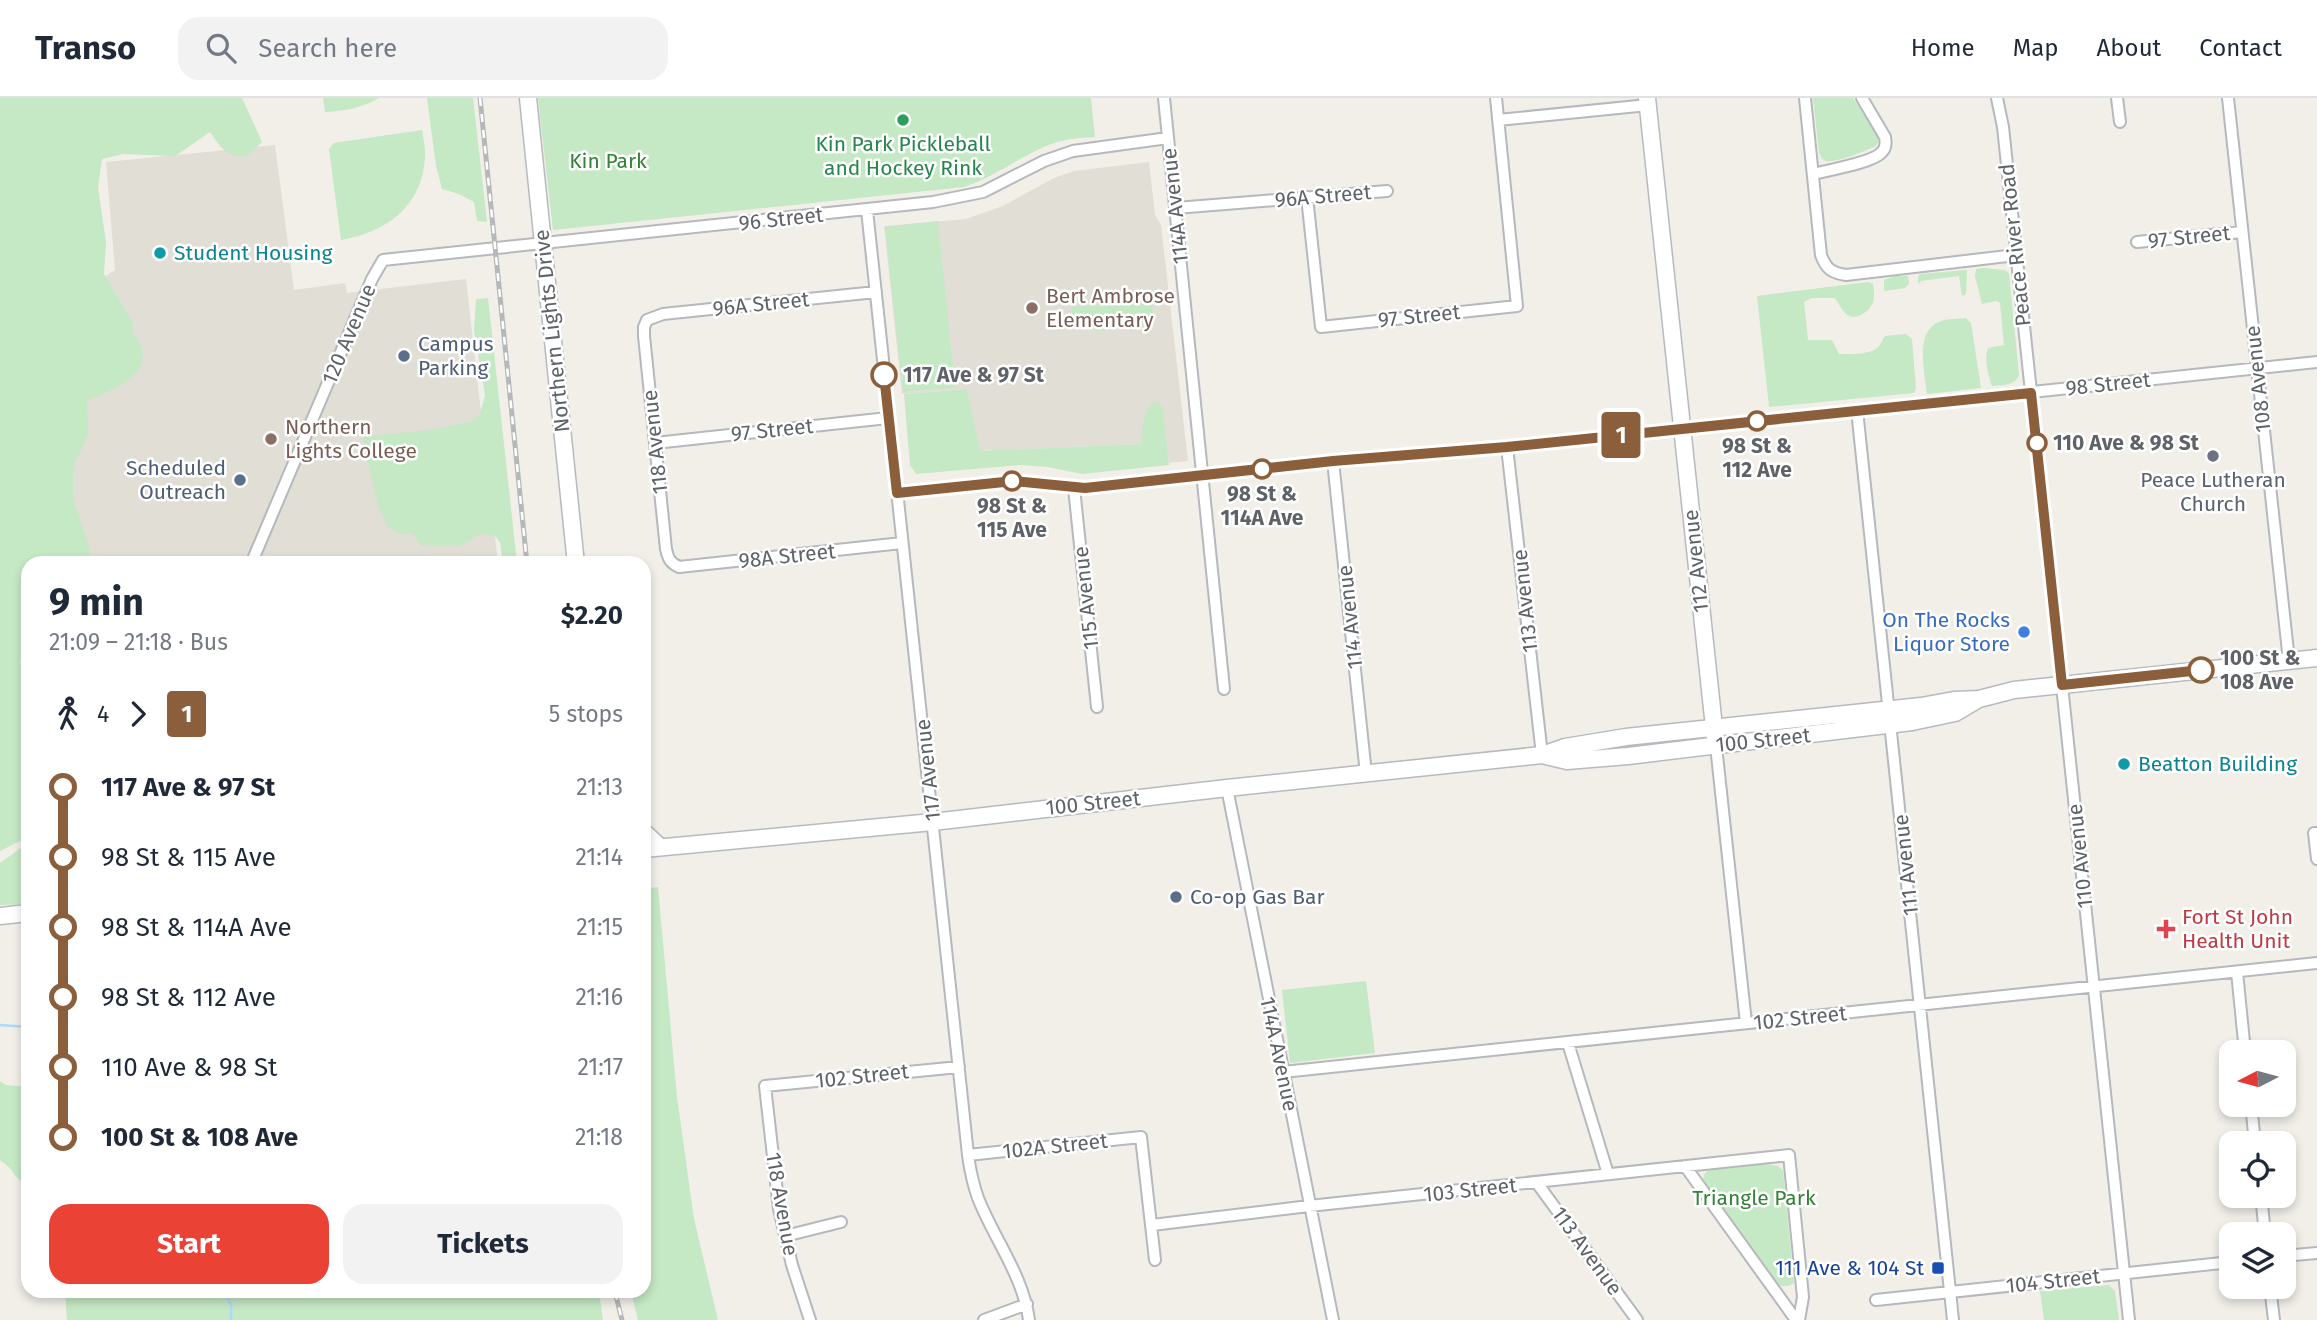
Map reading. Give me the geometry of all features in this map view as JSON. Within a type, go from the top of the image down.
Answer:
[{"type":"main road","name":"Northern Lights Drive","points":[[528,98],[575,556]]},
{"type":"main road","name":"112 Avenue","points":[[1648,101],[1716,746]]},
{"type":"main road","name":"100 Street","points":[[1542,755],[1567,761],[1716,746],[1889,717],[1921,706],[1954,699],[1979,699],[2014,690],[2317,658]]},
{"type":"main road","name":"100 Street","points":[[652,848],[933,822],[1542,755],[1565,747],[1626,737],[1889,717]]},
{"type":"main road","points":[[0,916],[21,914]]},
{"type":"street","name":"114A Avenue","points":[[1164,98],[1224,689]]},
{"type":"street","points":[[1496,98],[1498,120],[1648,101]]},
{"type":"street","points":[[1805,98],[1821,255],[1830,271],[1846,275],[2016,255]]},
{"type":"street","points":[[1813,174],[1873,159],[1883,152],[1885,137],[1862,98]]},
{"type":"street","name":"Peace River Road","points":[[1997,98],[2031,393]]},
{"type":"street","points":[[2117,98],[2120,121]]},
{"type":"street","name":"108 Avenue","points":[[2228,98],[2289,661]]},
{"type":"street","name":"97 Street","points":[[1307,197],[1321,327],[1517,306],[1498,120]]},
{"type":"street","name":"96 Street","points":[[383,260],[962,198],[984,192],[1044,161],[1073,151],[1168,138]]},
{"type":"street","name":"96A Street","points":[[1175,208],[1387,191]]},
{"type":"street","name":"117 Avenue","points":[[867,210],[968,1155],[979,1199],[1018,1280],[1027,1304],[1029,1320]]},
{"type":"street","name":"97 Street","points":[[2137,242],[2242,232]]},
{"type":"street","name":"120 Avenue","points":[[254,556],[368,287],[383,260]]},
{"type":"street","name":"96A Street","points":[[647,320],[663,314],[876,292]]},
{"type":"street","name":"118 Avenue","points":[[647,320],[644,336],[667,558],[672,564]]},
{"type":"street","name":"98 Street","points":[[897,493],[1014,481],[1045,482],[1074,488],[1333,461],[1507,447],[2317,362]]},
{"type":"street","name":"110 Avenue","points":[[2031,393],[2129,1320]]},
{"type":"street","name":"111 Avenue","points":[[1857,410],[1953,1320]]},
{"type":"street","name":"97 Street","points":[[655,443],[888,418]]},
{"type":"street","name":"113 Avenue","points":[[1507,447],[1542,755]]},
{"type":"street","name":"114 Avenue","points":[[1333,461],[1366,774]]},
{"type":"street","name":"115 Avenue","points":[[1074,488],[1097,707]]},
{"type":"street","name":"98A Street","points":[[672,564],[689,566],[902,543]]},
{"type":"street","name":"112 Avenue","points":[[1716,746],[1746,1023]]},
{"type":"street","name":"114A Avenue","points":[[1227,788],[1333,1320]]},
{"type":"street","points":[[2316,833],[2317,859]]},
{"type":"street","name":"102 Street","points":[[1283,1072],[2317,963]]},
{"type":"street","points":[[2237,972],[2244,1040]]},
{"type":"street","points":[[1568,1043],[1608,1174]]},
{"type":"street","name":"102 Street","points":[[765,1086],[959,1067]]},
{"type":"street","name":"118 Avenue","points":[[765,1086],[785,1236],[810,1320]]},
{"type":"street","name":"102A Street","points":[[968,1155],[1141,1137],[1152,1226]]},
{"type":"street","name":"103 Street","points":[[1152,1226],[1310,1206],[1789,1154],[1803,1297],[1797,1320]]},
{"type":"street","points":[[1685,1166],[1797,1320]]},
{"type":"street","name":"113 Avenue","points":[[1537,1183],[1637,1320]]},
{"type":"street","points":[[785,1236],[841,1222]]},
{"type":"street","points":[[1152,1226],[1155,1260]]},
{"type":"street","points":[[2296,1255],[2317,1253]]},
{"type":"street","name":"104 Street","points":[[1876,1300],[2219,1263]]},
{"type":"street","points":[[2271,1299],[2273,1320]]},
{"type":"street","points":[[984,1320],[1027,1304]]},
{"type":"shaded area","name":"Northern Lights College","points":[[275,145],[294,290],[345,283],[347,293],[466,279],[497,556],[67,556],[47,314],[115,270],[106,162]]},
{"type":"shaded area","name":"Bert Ambrose Elementary","points":[[1149,162],[1155,215],[1161,225],[1188,461],[1169,463],[1166,443],[979,451],[967,389],[902,394],[884,226],[966,219],[1003,206],[1054,178],[1074,171]]},
{"type":"green space","points":[[0,98],[242,98],[262,142],[247,156],[229,153],[210,132],[175,156],[123,154],[102,159],[98,188],[106,242],[104,274],[133,323],[133,333],[141,346],[143,358],[132,377],[110,391],[87,400],[88,434],[73,468],[73,498],[90,556],[21,556],[21,840],[0,851]]},
{"type":"green space","points":[[323,98],[379,98],[353,108],[325,112]]},
{"type":"green space","points":[[427,98],[473,98],[487,222],[477,221],[474,202],[442,189],[436,166]]},
{"type":"green space","name":"Kin Park","points":[[538,98],[1091,98],[1095,137],[1052,144],[964,187],[553,230]]},
{"type":"green space","points":[[1813,98],[1853,98],[1878,136],[1876,146],[1844,158],[1823,160],[1819,153]]},
{"type":"green space","points":[[422,130],[425,155],[422,175],[409,203],[399,214],[373,231],[341,240],[329,149],[334,143]]},
{"type":"green space","points":[[938,221],[955,387],[903,392],[885,227]]},
{"type":"green space","points":[[1976,269],[2009,273],[2019,375],[2011,383],[2004,385],[1992,386],[1987,367],[1988,348],[2004,345],[2000,303],[1996,301],[1982,304],[1975,276]]},
{"type":"green space","points":[[1967,270],[1966,294],[1962,296],[1959,276],[1921,281],[1918,284],[1920,274]]},
{"type":"green space","points":[[1895,276],[1908,276],[1909,284],[1905,288],[1884,291],[1884,280]]},
{"type":"green space","points":[[1868,282],[1873,284],[1873,302],[1865,313],[1857,317],[1845,313],[1835,298],[1812,298],[1804,302],[1808,340],[1832,340],[1839,354],[1854,354],[1876,349],[1885,336],[1906,334],[1912,339],[1916,388],[1914,393],[1769,407],[1757,296]]},
{"type":"green space","points":[[488,298],[516,556],[502,556],[500,542],[495,536],[482,533],[460,546],[422,546],[413,534],[400,534],[388,527],[378,506],[362,437],[429,430],[471,422],[480,414],[485,395],[474,331],[476,299]]},
{"type":"green space","points":[[1133,301],[1135,305],[1152,303],[1154,323],[1096,332],[1095,326],[1074,328],[1071,307]]},
{"type":"green space","points":[[1966,318],[1971,323],[1981,388],[1927,394],[1923,365],[1926,335],[1931,327],[1939,322]]},
{"type":"green space","points":[[967,389],[980,451],[1142,444],[1145,416],[1154,402],[1159,403],[1163,408],[1169,465],[1082,474],[1020,465],[916,474],[910,465],[904,394]]},
{"type":"green space","points":[[21,848],[21,904],[0,905],[0,863]]},
{"type":"green space","points":[[658,887],[677,1097],[694,1219],[718,1320],[638,1320],[632,1298],[651,1298],[651,888]]},
{"type":"green space","points":[[1366,981],[1375,1053],[1290,1063],[1282,990]]},
{"type":"green space","points":[[0,1081],[6,1085],[21,1086],[21,1182],[0,1160]]},
{"type":"green space","name":"Triangle Park","points":[[1768,1164],[1778,1166],[1783,1171],[1794,1283],[1788,1286],[1780,1286],[1703,1181],[1708,1170]]},
{"type":"green space","points":[[2109,1285],[2115,1291],[2119,1320],[2044,1320],[2040,1291]]},
{"type":"green space","points":[[65,1298],[600,1298],[603,1320],[67,1320]]},
{"type":"waterway","points":[[0,1025],[21,1026]]},
{"type":"waterway","points":[[228,1298],[231,1305],[231,1320]]},
{"type":"railway","points":[[480,98],[526,556]]},
{"type":"railway","points":[[616,1298],[622,1320]]},
{"type":"bus line","name":"1","points":[[884,375],[897,493],[1014,481],[1085,488],[2031,393],[2062,685],[2201,670]]},
{"type":"place","name":"Kin Park Pickleball and Hockey Rink","points":[[903,120]]},
{"type":"place","name":"Student Housing","points":[[160,253]]},
{"type":"place","name":"Bert Ambrose Elementary","points":[[1032,308]]},
{"type":"place","name":"Campus Parking","points":[[404,356]]},
{"type":"place","name":"117 Ave & 97 St","points":[[884,375]]},
{"type":"place","name":"98 St & 112 Ave","points":[[1757,421]]},
{"type":"place","name":"Northern Lights College","points":[[271,439]]},
{"type":"place","name":"110 Ave & 98 St","points":[[2037,443]]},
{"type":"place","name":"Peace Lutheran Church","points":[[2213,456]]},
{"type":"place","name":"98 St & 114A Ave","points":[[1262,469]]},
{"type":"place","name":"Scheduled Outreach","points":[[240,480]]},
{"type":"place","name":"98 St & 115 Ave","points":[[1012,481]]},
{"type":"place","name":"On The Rocks Liquor Store","points":[[2024,632]]},
{"type":"place","name":"100 St & 108 Ave","points":[[2201,670]]},
{"type":"place","name":"Beatton Building","points":[[2124,764]]},
{"type":"place","name":"Co-op Gas Bar","points":[[1176,897]]},
{"type":"place","name":"Fort St John Health Unit","points":[[2166,929]]},
{"type":"place","name":"111 Ave & 104 St","points":[[1938,1268]]}]
